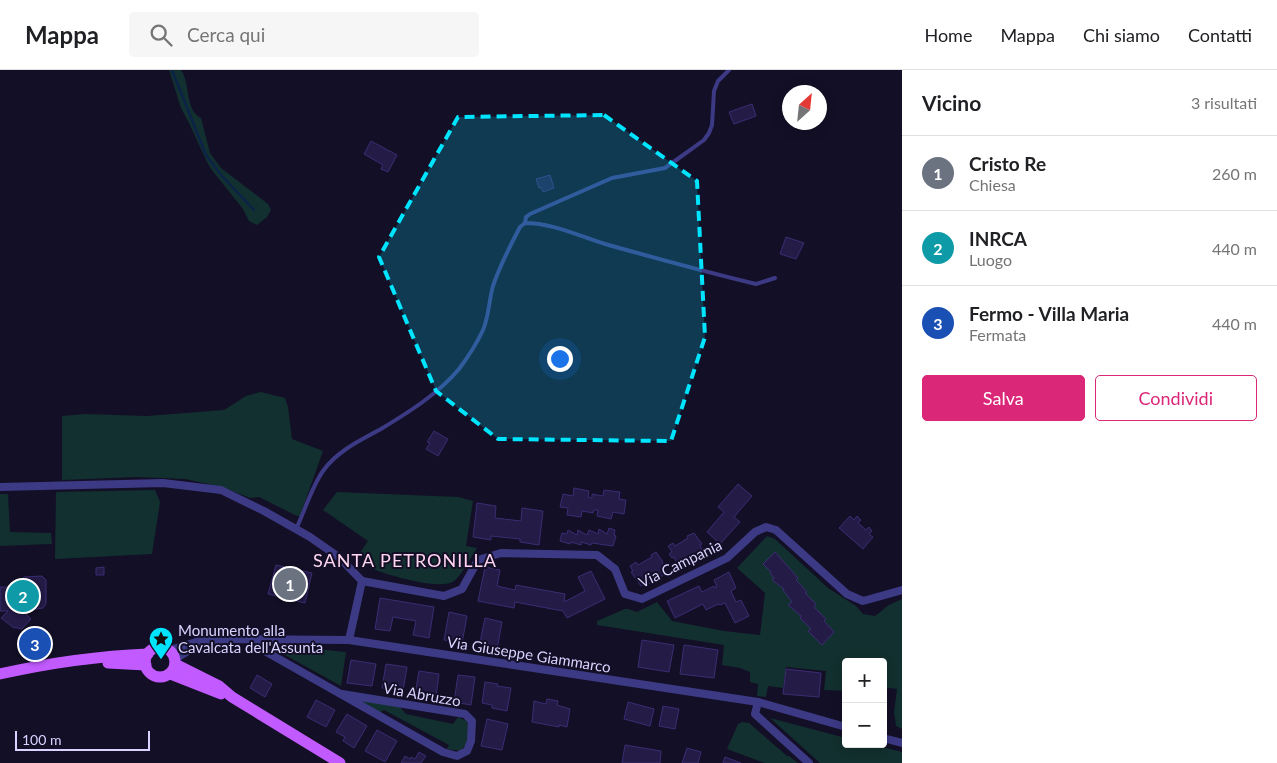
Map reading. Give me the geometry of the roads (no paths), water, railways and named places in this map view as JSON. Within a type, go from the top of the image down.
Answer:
[{"type":"main road","points":[[147,659],[155,648],[163,647],[172,662],[220,686],[232,697],[340,763]]},
{"type":"main road","points":[[0,674],[40,665],[97,657],[147,659]]},
{"type":"main road","points":[[147,659],[152,675],[158,677],[164,677],[172,662]]},
{"type":"street","points":[[0,487],[162,483],[221,490],[296,529],[340,558],[362,581],[349,640]]},
{"type":"street","name":"Via Campania","points":[[362,581],[444,596],[462,588],[478,560],[501,553],[597,555],[615,569],[625,594],[642,599],[727,558],[755,532],[766,527],[776,530],[847,594],[863,601],[902,590]]},
{"type":"street","name":"Via Abruzzo","points":[[260,638],[263,650],[443,752],[457,756],[467,751],[472,741],[472,721],[465,714],[342,694]]},
{"type":"street","name":"Via Giuseppe Giammarco","points":[[172,662],[204,642],[225,639],[349,640],[758,702],[842,726]]},
{"type":"street","points":[[758,702],[755,714],[809,763]]},
{"type":"street","points":[[887,739],[902,743]]},
{"type":"lane","points":[[296,529],[317,481],[323,470],[332,461],[343,451],[396,420],[433,395],[468,358],[483,330],[492,288],[499,268],[526,216],[612,178],[664,168],[704,140],[712,125],[714,91],[718,81],[729,70]]},
{"type":"lane","points":[[524,223],[549,226],[614,246],[756,284],[775,278]]},
{"type":"waterway","points":[[172,70],[206,155],[221,175],[254,210]]},
{"type":"place","name":"Cristo Re","points":[[290,584]]},
{"type":"place","name":"INRCA","points":[[23,596]]},
{"type":"place","name":"Fermo - Villa Maria","points":[[35,644]]},
{"type":"place","name":"Monumento alla Cavalcata dell'Assunta","points":[[161,660]]},
{"type":"district","name":"SANTA PETRONILLA","points":[[405,560]]}]
